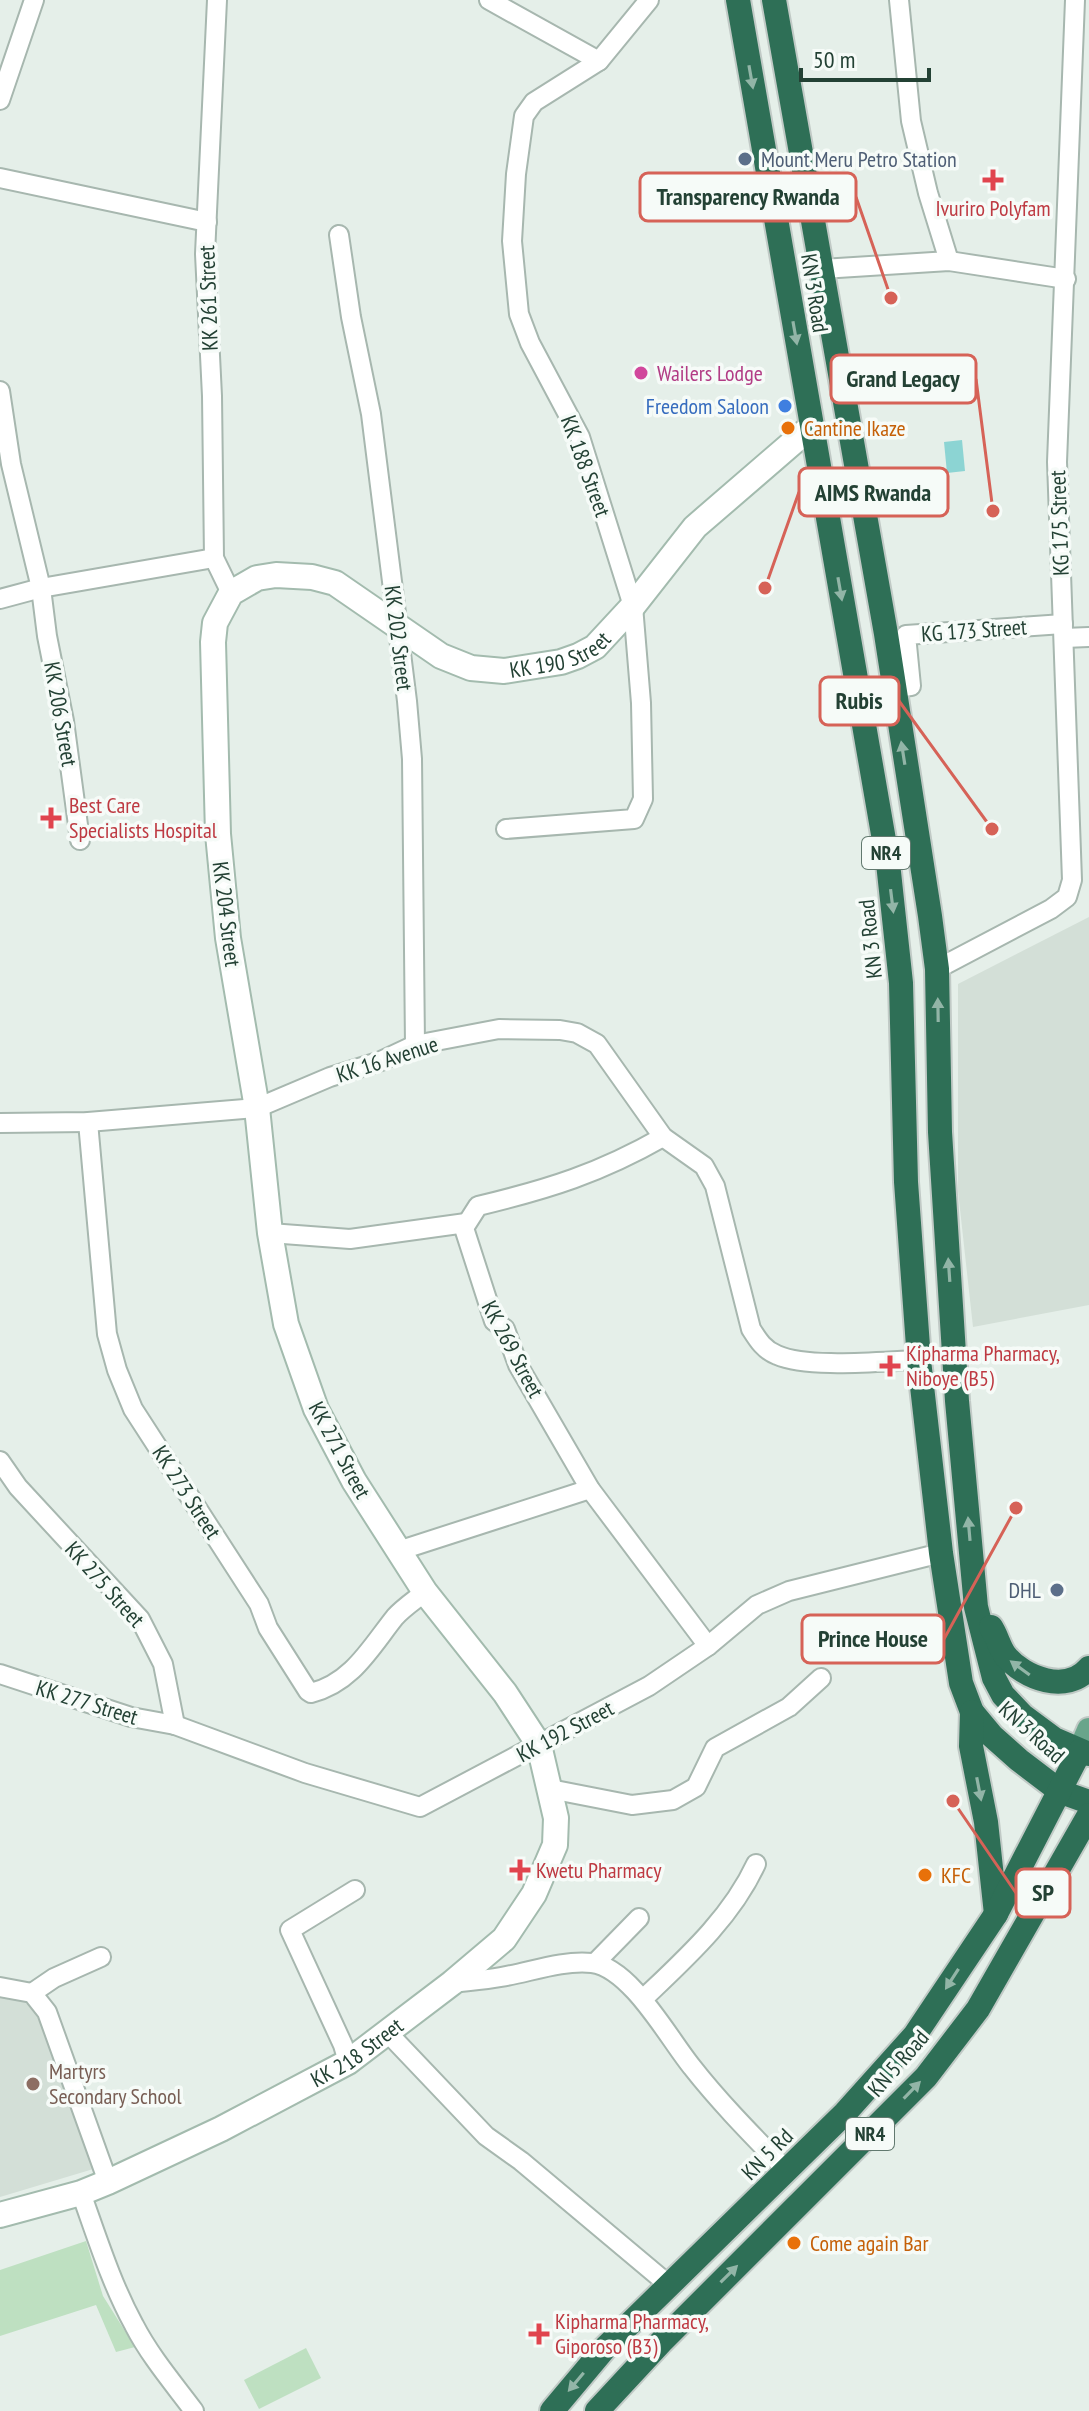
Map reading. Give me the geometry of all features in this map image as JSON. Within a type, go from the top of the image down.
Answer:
[{"type":"highway","name":"KN 3 Road","points":[[738,0],[888,863],[900,974],[906,1182],[919,1360],[941,1553],[961,1683],[972,1712],[992,1736],[1061,1792]]},
{"type":"highway","name":"KN 3 Road","points":[[774,0],[894,688],[937,969],[940,1132],[957,1401],[976,1607],[994,1678],[1003,1695],[1023,1716],[1054,1739],[1086,1745]]},
{"type":"highway","points":[[900,974],[937,969]]},
{"type":"highway","points":[[976,1607],[998,1637],[1003,1653],[1020,1671],[1041,1680],[1064,1681],[1082,1676],[1089,1668]]},
{"type":"highway","points":[[972,1712],[971,1746],[986,1822],[996,1914]]},
{"type":"highway","name":"NR4","points":[[996,1914],[1086,1745]]},
{"type":"highway","name":"NR4","points":[[1061,1792],[1089,1802]]},
{"type":"highway","name":"KN 5 Road","points":[[597,2411],[681,2322],[926,2077],[978,2009],[1089,1815]]},
{"type":"highway","name":"KN 5 Rd","points":[[552,2411],[604,2349],[845,2113],[915,2035],[996,1914]]},
{"type":"street","points":[[0,100],[34,0]]},
{"type":"street","name":"KK 261 Street","points":[[217,0],[205,254],[212,396],[214,558],[237,589]]},
{"type":"street","points":[[489,0],[519,9],[599,61]]},
{"type":"street","name":"KK 188 Street","points":[[506,829],[634,819],[643,799],[641,703],[633,606],[580,437],[530,343],[519,314],[512,241],[516,174],[524,116],[534,102],[599,61],[649,0]]},
{"type":"street","points":[[899,0],[911,121],[928,193],[949,261]]},
{"type":"street","name":"KG 175 Street","points":[[937,969],[1051,909],[1067,897],[1072,880],[1057,462],[1075,0]]},
{"type":"street","points":[[0,178],[207,222]]},
{"type":"street","name":"KK 202 Street","points":[[339,235],[351,317],[371,414],[412,759],[415,1045]]},
{"type":"street","points":[[822,269],[949,261],[1066,279]]},
{"type":"street","name":"KK 206 Street","points":[[0,391],[11,464],[41,588],[80,840]]},
{"type":"street","name":"KK 190 Street","points":[[237,589],[257,578],[276,575],[312,577],[335,583],[441,656],[471,668],[504,671],[561,662],[595,647],[633,606],[695,527],[812,426]]},
{"type":"street","points":[[0,599],[41,588],[214,558]]},
{"type":"street","name":"KK 204 Street","points":[[237,589],[215,623],[213,642],[218,834],[228,938],[257,1108]]},
{"type":"street","name":"KG 173 Street","points":[[894,688],[911,686],[906,635],[1064,631],[1089,637]]},
{"type":"street","name":"KK 16 Avenue","points":[[0,1123],[88,1122],[257,1108],[415,1045],[499,1029],[577,1033],[597,1044],[663,1137],[704,1166],[715,1186],[751,1329],[762,1346],[778,1356],[822,1363],[919,1360]]},
{"type":"street","name":"KK 271 Street","points":[[257,1108],[270,1233],[286,1324],[316,1409],[354,1481],[425,1592],[505,1693],[539,1745]]},
{"type":"street","name":"KK 273 Street","points":[[88,1122],[107,1334],[117,1370],[133,1409],[259,1604],[268,1628],[308,1691],[327,1689],[345,1676],[374,1647],[397,1615],[425,1592]]},
{"type":"street","points":[[270,1233],[350,1239],[466,1223],[478,1206],[540,1191],[593,1173],[663,1137]]},
{"type":"street","name":"KK 269 Street","points":[[466,1223],[467,1240],[494,1321],[505,1329],[518,1365],[590,1489],[708,1646]]},
{"type":"street","name":"KK 275 Street","points":[[0,1461],[18,1487],[140,1619],[163,1664],[175,1725]]},
{"type":"street","points":[[398,1551],[590,1489]]},
{"type":"street","name":"KK 192 Street","points":[[175,1725],[305,1773],[420,1807],[649,1686],[708,1646],[757,1605],[789,1591],[941,1553]]},
{"type":"street","name":"KK 277 Street","points":[[0,1674],[131,1717],[175,1725]]},
{"type":"street","points":[[550,1789],[632,1805],[673,1800],[696,1787],[715,1748],[789,1707],[821,1678]]},
{"type":"street","name":"KK 218 Street","points":[[0,2215],[81,2193],[108,2182],[221,2129],[348,2062],[504,1939],[534,1894],[555,1845],[556,1818],[539,1745]]},
{"type":"street","points":[[643,1999],[707,1936],[747,1884],[756,1864]]},
{"type":"street","points":[[348,2062],[290,1930],[355,1890]]},
{"type":"street","points":[[595,1963],[639,1918]]},
{"type":"street","points":[[32,1993],[54,1978],[101,1957]]},
{"type":"street","points":[[452,1983],[498,1978],[552,1965],[595,1963],[618,1976],[643,1999],[691,2067],[787,2171]]},
{"type":"street","points":[[0,1987],[32,1993],[47,2012],[108,2182]]},
{"type":"street","points":[[387,2032],[486,2136],[521,2161],[670,2286]]},
{"type":"street","points":[[81,2193],[119,2294],[135,2327],[158,2364],[194,2411]]},
{"type":"shaded area","points":[[1089,917],[1089,1305],[973,1327],[958,1191],[958,984]]},
{"type":"shaded area","name":"Martyrs Secondary School","points":[[0,1994],[32,2001],[100,2167],[0,2197]]},
{"type":"green space","points":[[86,2241],[103,2296],[135,2347],[116,2352],[96,2305],[0,2336],[0,2270]]},
{"type":"green space","points":[[306,2348],[321,2378],[259,2409],[244,2380]]},
{"type":"water","points":[[962,440],[965,471],[947,473],[944,442]]},
{"type":"place","name":"Mount Meru Petro Station","points":[[745,159]]},
{"type":"place","name":"Ivuriro Polyfam","points":[[993,180]]},
{"type":"place","name":"Transparency Rwanda","points":[[891,298]]},
{"type":"place","name":"Wailers Lodge","points":[[641,373]]},
{"type":"place","name":"Freedom Saloon","points":[[785,406]]},
{"type":"place","name":"Cantine Ikaze","points":[[788,428]]},
{"type":"place","name":"Grand Legacy","points":[[993,511]]},
{"type":"place","name":"AIMS Rwanda","points":[[765,588]]},
{"type":"place","name":"Best Care Specialists Hospital","points":[[51,818]]},
{"type":"place","name":"Rubis","points":[[992,829]]},
{"type":"place","name":"Kipharma Pharmacy, Niboye (B5)","points":[[890,1366]]},
{"type":"place","name":"Prince House","points":[[1016,1508]]},
{"type":"place","name":"DHL","points":[[1057,1590]]},
{"type":"place","name":"SP","points":[[953,1801]]},
{"type":"place","name":"Kwetu Pharmacy","points":[[520,1870]]},
{"type":"place","name":"KFC","points":[[925,1875]]},
{"type":"place","name":"Martyrs Secondary School","points":[[33,2084]]},
{"type":"place","name":"Come again Bar","points":[[794,2243]]},
{"type":"place","name":"Kipharma Pharmacy, Giporoso (B3)","points":[[539,2334]]}]
